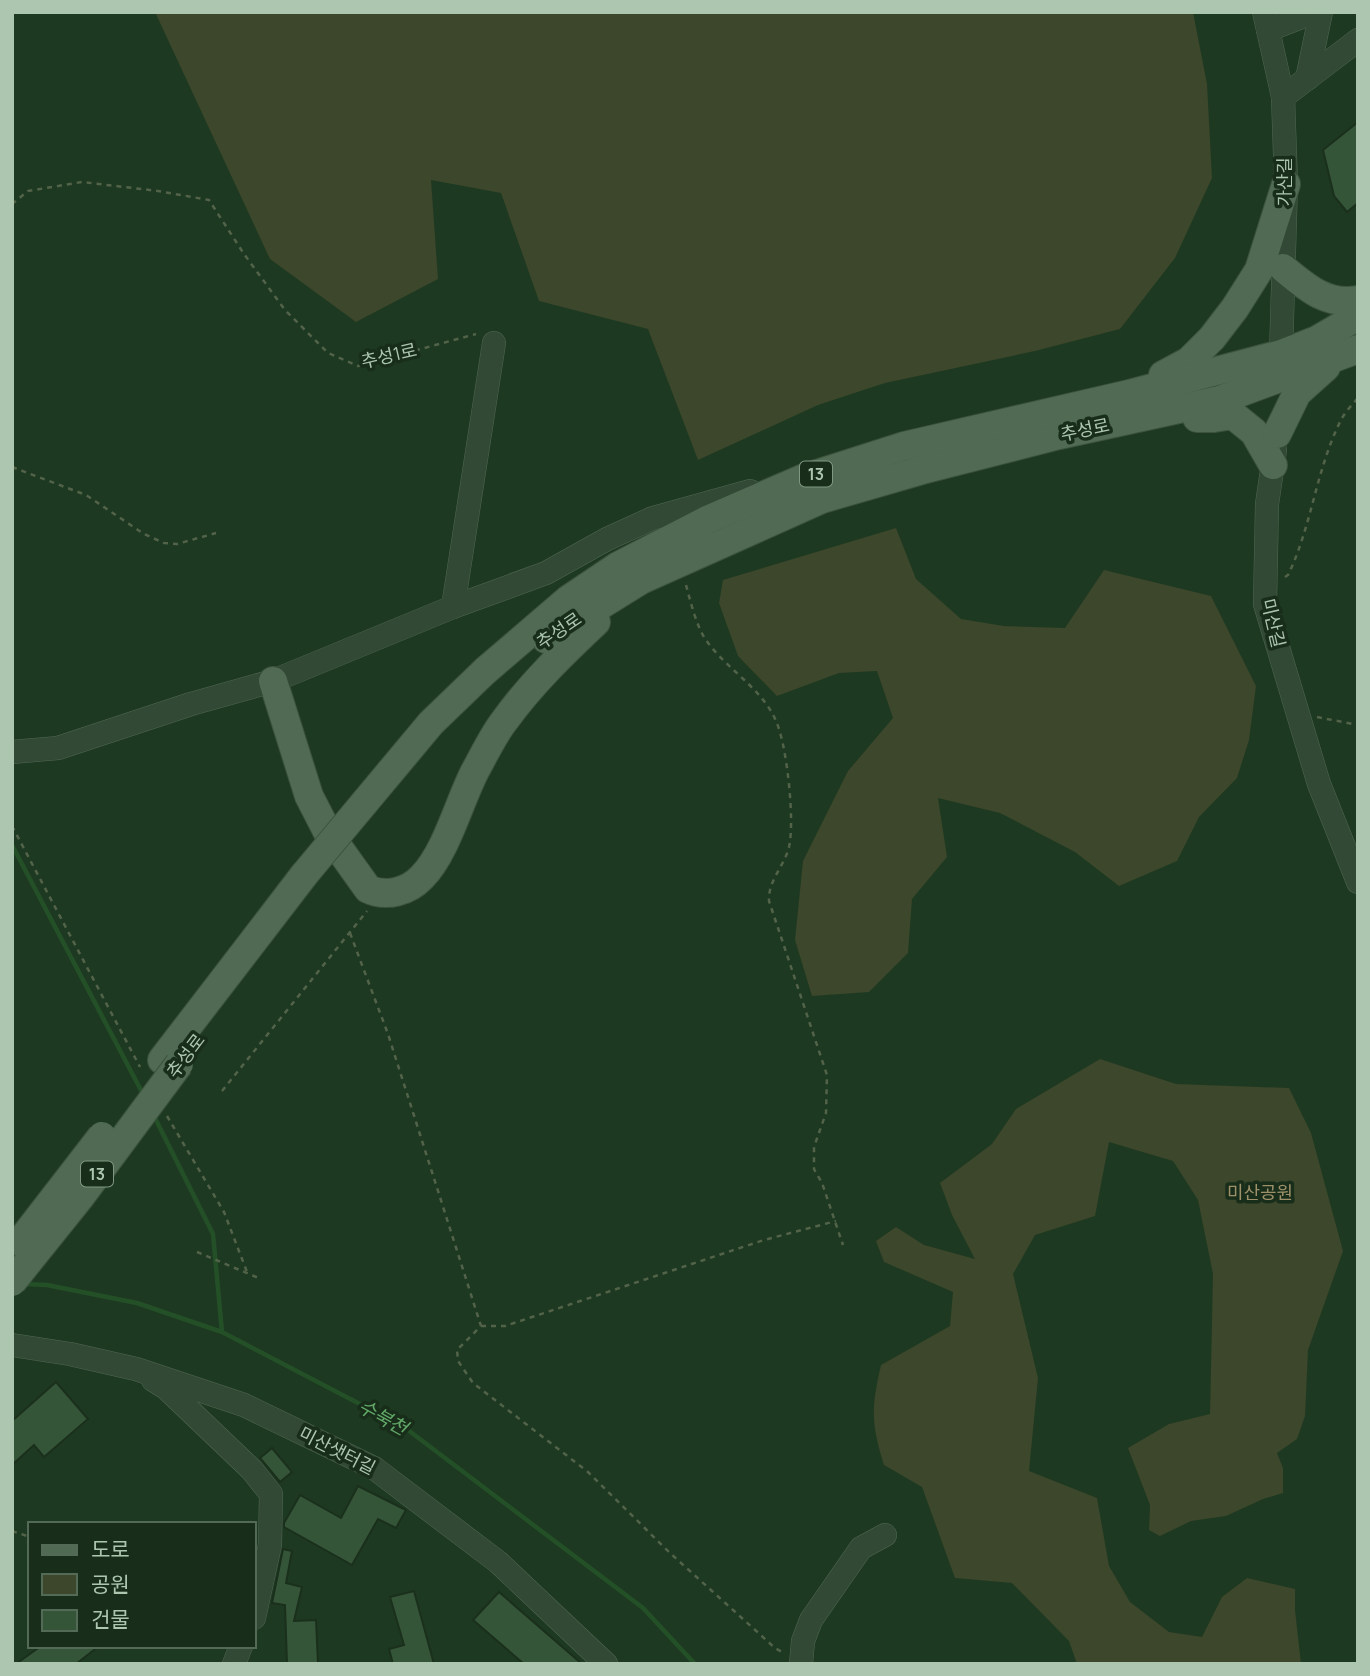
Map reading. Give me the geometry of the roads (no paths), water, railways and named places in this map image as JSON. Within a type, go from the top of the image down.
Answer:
[{"type":"main road","points":[[1129,394],[1189,361],[1235,309],[1259,270],[1286,184]]},
{"type":"main road","points":[[1283,268],[1322,298],[1348,302],[1358,300]]},
{"type":"main road","name":"추성로","points":[[12,1252],[308,883],[369,811],[523,655],[578,617],[641,580],[822,499],[972,457],[1220,400],[1284,365],[1317,340],[1358,316]]},
{"type":"main road","points":[[1278,434],[1297,393],[1347,353]]},
{"type":"main road","name":"추성로","points":[[369,811],[431,723],[485,671],[569,600],[618,566],[698,525],[804,478],[904,446],[1129,394],[1347,353]]},
{"type":"main road","points":[[1149,416],[1214,418],[1233,415],[1254,432],[1273,464]]},
{"type":"main road","points":[[273,681],[309,796],[328,833],[368,889],[388,893],[408,889],[424,876],[435,859],[474,774],[504,721],[564,651],[641,580]]},
{"type":"main road","name":"추성로","points":[[12,1282],[81,1196],[161,1065]]},
{"type":"street","points":[[1266,21],[1299,18],[1301,12]]},
{"type":"street","points":[[1307,79],[1321,12]]},
{"type":"street","name":"가산길","points":[[1266,21],[1283,97],[1286,184],[1284,365]]},
{"type":"street","points":[[1283,97],[1358,40]]},
{"type":"street","points":[[453,607],[494,343]]},
{"type":"street","name":"미산길","points":[[1284,365],[1289,383],[1267,504],[1265,604],[1319,784],[1358,882]]},
{"type":"street","points":[[12,752],[58,748],[191,704],[273,681],[453,607],[546,573],[607,539],[653,518],[804,478]]},
{"type":"street","name":"미산샛터길","points":[[12,1345],[70,1354],[136,1369],[244,1405],[374,1468],[498,1562],[607,1664]]},
{"type":"street","points":[[136,1369],[166,1388],[252,1471],[271,1494],[271,1545],[256,1609]]},
{"type":"street","points":[[801,1662],[803,1641],[811,1620],[861,1548],[885,1535]]},
{"type":"street","points":[[234,1664],[241,1648]]},
{"type":"waterway","points":[[12,845],[144,1096]]},
{"type":"waterway","points":[[154,1116],[213,1234],[222,1332]]},
{"type":"waterway","name":"수북천","points":[[24,1284],[47,1285],[137,1303],[222,1332],[404,1427],[643,1608],[695,1664]]},
{"type":"park label","name":"미산공원","points":[[1260,1193]]}]
